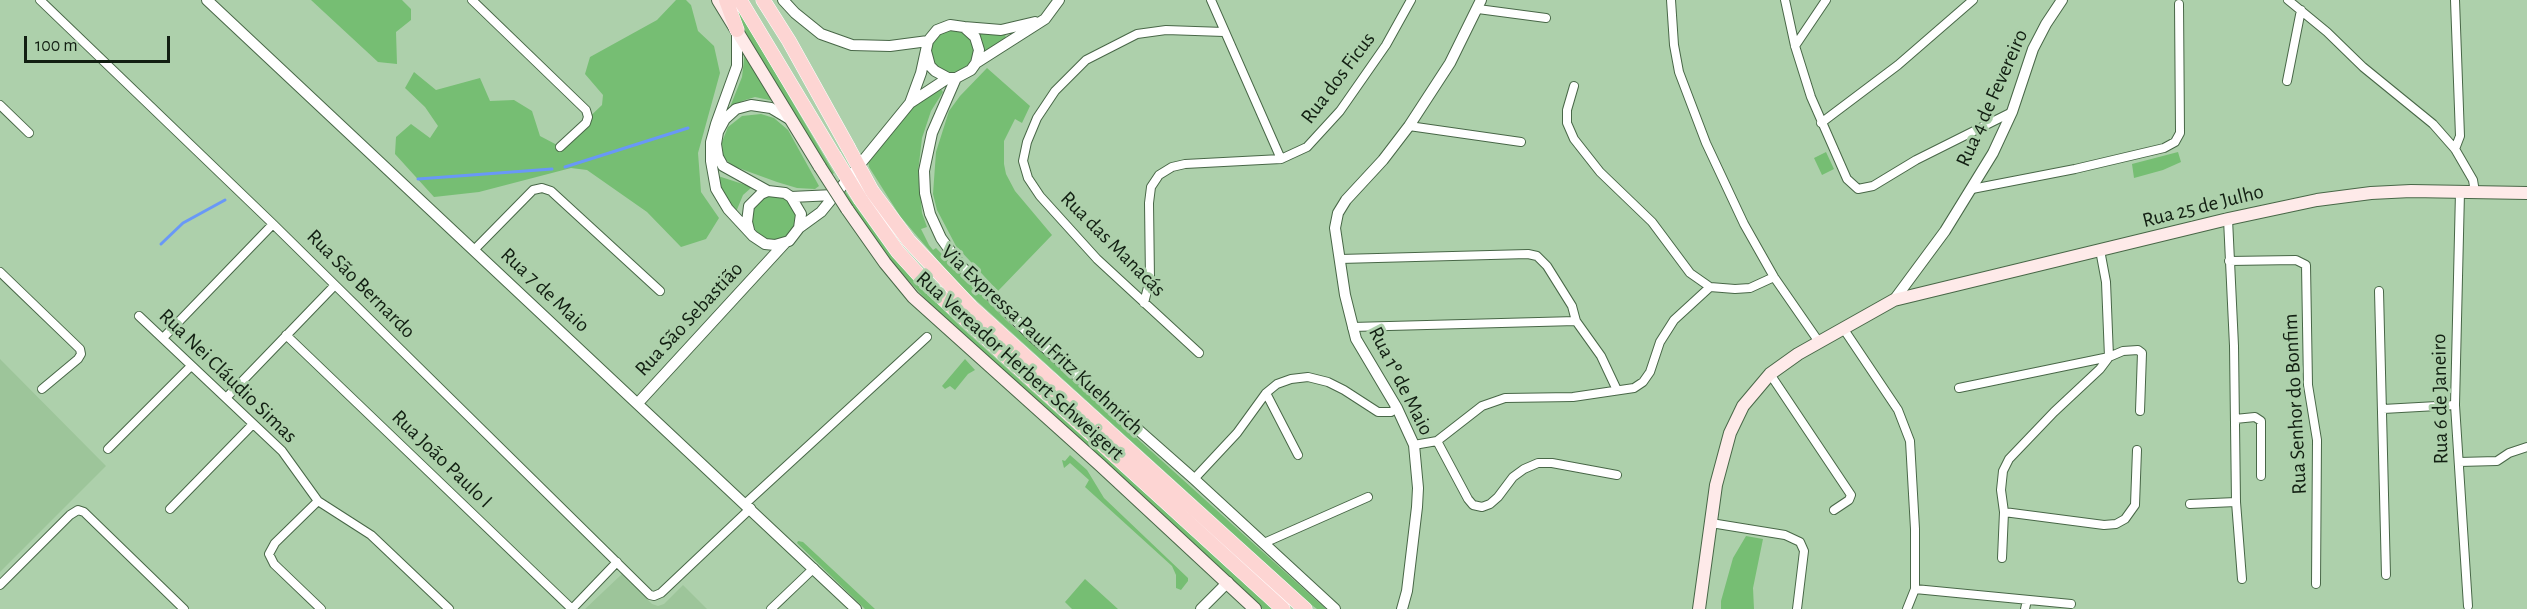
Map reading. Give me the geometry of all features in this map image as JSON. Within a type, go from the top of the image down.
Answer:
[{"type":"main road","name":"Rua Vereador Herbert Schweigert","points":[[718,0],[820,167],[899,282],[921,305],[1255,609]]},
{"type":"main road","points":[[726,0],[737,30]]},
{"type":"main road","name":"Via Expressa Paul Fritz Kuehnrich","points":[[741,0],[861,200],[898,252],[927,284],[1283,609]]},
{"type":"main road","name":"Via Expressa Paul Fritz Kuehnrich","points":[[763,0],[789,40],[872,191],[909,241],[971,307],[1305,609]]},
{"type":"main road","points":[[771,0],[789,40]]},
{"type":"main road","name":"Rua 25 de Julho","points":[[1699,609],[1716,485],[1730,433],[1743,406],[1770,374],[1819,342],[1894,300],[2228,219],[2318,200],[2372,193],[2527,193]]},
{"type":"street","name":"Rua São Bernardo","points":[[40,0],[273,224],[650,595],[661,593],[748,506]]},
{"type":"street","name":"Rua 7 de Maio","points":[[207,0],[856,609]]},
{"type":"street","points":[[471,0],[586,110],[588,117],[585,123],[560,147]]},
{"type":"street","points":[[783,0],[795,14],[821,34],[852,45],[927,46]]},
{"type":"street","points":[[1211,0],[1281,159]]},
{"type":"street","name":"Rua dos Ficus","points":[[1144,303],[1150,279],[1149,203],[1151,187],[1159,174],[1172,167],[1185,164],[1281,159],[1307,147],[1340,111],[1386,45],[1411,0]]},
{"type":"street","points":[[1671,0],[1678,72],[1691,107],[1744,224],[1774,277],[1819,342]]},
{"type":"street","points":[[1785,0],[1795,46],[1821,123],[1847,179],[1858,189],[1873,186],[1916,160],[2012,111]]},
{"type":"street","points":[[1795,46],[1826,0]]},
{"type":"street","points":[[1821,123],[1898,65],[1973,0]]},
{"type":"street","name":"Rua 4 de Fevereiro","points":[[1894,300],[1945,231],[1993,153],[2012,111],[2034,49],[2046,24],[2062,0]]},
{"type":"street","points":[[2288,0],[2363,67],[2433,124],[2455,149],[2473,180],[2475,192]]},
{"type":"street","points":[[2455,0],[2460,136],[2455,149]]},
{"type":"street","points":[[799,228],[821,212],[910,104],[952,78],[964,75],[976,63],[1045,19],[1061,1]]},
{"type":"street","points":[[1479,4],[1546,18]]},
{"type":"street","name":"Rua 1º de Maio","points":[[1402,609],[1407,591],[1417,507],[1418,488],[1414,445],[1397,408],[1361,349],[1352,327],[1335,228],[1338,213],[1346,200],[1383,160],[1409,126],[1450,63],[1479,4]]},
{"type":"street","points":[[1972,189],[2075,169],[2164,148],[2175,142],[2180,133],[2178,4]]},
{"type":"street","points":[[2287,81],[2301,10]]},
{"type":"street","points":[[910,104],[932,34],[944,26],[957,25],[1001,30],[1045,19]]},
{"type":"street","points":[[964,27],[978,43],[976,63]]},
{"type":"street","points":[[737,30],[739,53],[737,66],[716,124],[711,160],[716,189],[722,201],[758,241],[765,244],[785,243],[795,235],[799,228],[801,214],[791,197],[784,193],[768,191],[723,166],[718,157],[716,144],[718,132],[725,119],[736,109],[751,105],[771,108],[791,120]]},
{"type":"street","name":"Rua das Manacás","points":[[1199,353],[1096,259],[1041,196],[1029,178],[1023,161],[1027,142],[1037,118],[1055,91],[1086,60],[1137,34],[1166,30],[1224,32]]},
{"type":"street","points":[[927,46],[930,66],[941,75],[952,78]]},
{"type":"street","points":[[952,78],[932,133],[924,171],[925,193],[930,214],[941,238],[962,266],[1021,325],[1194,479],[1335,609]]},
{"type":"street","points":[[1574,86],[1567,110],[1567,123],[1574,139],[1600,172],[1652,222],[1690,273],[1710,287],[1750,288],[1774,277]]},
{"type":"street","points":[[0,105],[29,133]]},
{"type":"street","points":[[1409,126],[1521,142]]},
{"type":"street","points":[[474,250],[533,190],[542,188],[551,191],[660,291]]},
{"type":"street","points":[[749,230],[747,222],[749,206],[761,194],[768,191]]},
{"type":"street","name":"Rua 6 de Janeiro","points":[[2460,192],[2456,405],[2468,606]]},
{"type":"street","points":[[791,197],[834,195]]},
{"type":"street","points":[[2228,219],[2236,502],[2241,579]]},
{"type":"street","points":[[163,338],[273,224]]},
{"type":"street","name":"Rua São Sebastião","points":[[638,403],[785,243]]},
{"type":"street","name":"Rua São Sebastião","points":[[765,244],[769,252],[769,262]]},
{"type":"street","points":[[2002,558],[2004,512],[2001,490],[2003,471],[2009,459],[2100,369],[2109,357],[2106,282],[2100,250]]},
{"type":"street","points":[[1340,259],[1533,255],[1547,266],[1572,306],[1576,321],[1601,356],[1617,390]]},
{"type":"street","name":"Rua Senhor do Bonfim","points":[[2229,261],[2296,260],[2306,265],[2308,273],[2308,384],[2317,449],[2316,584]]},
{"type":"street","points":[[0,272],[80,349],[81,354],[78,358],[42,389]]},
{"type":"street","points":[[226,398],[335,285]]},
{"type":"street","points":[[1414,445],[1437,441],[1482,406],[1505,398],[1573,397],[1634,388],[1643,382],[1650,372],[1666,331],[1685,308],[1710,287]]},
{"type":"street","points":[[2379,291],[2386,575]]},
{"type":"street","name":"Rua Nei Cláudio Simas","points":[[139,316],[282,451],[318,501],[371,535],[448,609]]},
{"type":"street","points":[[1352,327],[1576,321]]},
{"type":"street","points":[[1843,328],[1898,410],[1910,441],[1915,529],[1915,589],[1907,609]]},
{"type":"street","name":"Rua João Paulo I","points":[[286,335],[572,609]]},
{"type":"street","points":[[748,506],[927,337]]},
{"type":"street","points":[[1959,388],[2133,350],[2142,353],[2140,411]]},
{"type":"street","points":[[108,449],[191,366]]},
{"type":"street","points":[[1770,374],[1851,495],[1849,500],[1834,510]]},
{"type":"street","points":[[1194,479],[1237,433],[1266,393],[1277,384],[1291,379],[1308,377],[1344,390],[1378,412],[1390,412],[1397,408]]},
{"type":"street","points":[[1266,393],[1298,455]]},
{"type":"street","points":[[2383,409],[2456,405]]},
{"type":"street","points":[[2235,419],[2255,417],[2262,421],[2261,476]]},
{"type":"street","points":[[170,509],[253,424]]},
{"type":"street","points":[[1437,441],[1468,499],[1473,505],[1482,507],[1498,497],[1513,477],[1524,468],[1538,463],[1552,463],[1617,475]]},
{"type":"street","points":[[2459,462],[2497,461],[2509,453],[2527,447]]},
{"type":"street","points":[[2004,512],[2104,525],[2116,524],[2125,519],[2135,505],[2137,450]]},
{"type":"street","points":[[1264,543],[1368,497]]},
{"type":"street","points":[[318,501],[275,543],[269,554],[274,564],[321,609]]},
{"type":"street","points":[[2190,504],[2236,502]]},
{"type":"street","points":[[0,585],[70,514],[78,510],[84,512],[184,609]]},
{"type":"street","points":[[1711,523],[1785,535],[1800,542],[1804,551],[1797,609]]},
{"type":"street","points":[[572,609],[617,562]]},
{"type":"street","points":[[771,609],[814,568]]},
{"type":"street","points":[[1201,609],[1228,582]]},
{"type":"street","points":[[1915,589],[2026,604],[2072,604]]},
{"type":"shaded area","points":[[0,359],[106,466],[0,572]]},
{"type":"shaded area","points":[[622,574],[652,604],[658,606],[664,604],[683,585],[707,609],[585,609]]},
{"type":"green space","points":[[311,0],[402,0],[411,9],[411,20],[396,32],[397,64],[378,62]]},
{"type":"green space","points":[[676,0],[686,0],[691,5],[698,31],[714,46],[720,73],[698,153],[701,192],[719,218],[706,239],[681,247],[647,212],[587,170],[571,168],[479,192],[434,197],[395,154],[396,137],[411,124],[430,138],[438,126],[425,107],[405,88],[414,72],[436,90],[480,78],[490,101],[514,100],[532,111],[540,136],[559,146],[602,105],[603,95],[585,74],[590,57],[657,20]]},
{"type":"green space","points":[[735,4],[834,173],[831,175],[742,27]]},
{"type":"green space","points":[[952,30],[967,36],[973,51],[967,66],[952,72],[937,66],[931,51],[937,36]]},
{"type":"green space","points":[[977,31],[1005,33],[1006,39],[984,53],[982,40]]},
{"type":"green space","points":[[745,51],[774,101],[755,97],[742,101],[728,112],[742,77]]},
{"type":"green space","points":[[987,68],[1030,106],[1022,123],[1015,119],[1004,141],[1004,164],[1006,174],[1015,191],[1052,235],[998,291],[956,246],[937,210],[933,194],[936,152],[949,111]]},
{"type":"green space","points":[[940,88],[943,92],[931,111],[922,138],[918,172],[922,213],[927,227],[921,229],[929,245],[933,250],[936,248],[1006,320],[1326,609],[1317,609],[1313,606],[957,283],[900,216],[869,167],[868,160],[910,107]]},
{"type":"green space","points":[[761,114],[774,118],[788,130],[819,186],[815,189],[797,188],[777,182],[733,166],[723,157],[722,142],[728,127],[742,116]]},
{"type":"green space","points":[[1826,152],[1834,169],[1822,175],[1814,158]]},
{"type":"green space","points":[[2178,152],[2181,162],[2134,178],[2132,164]]},
{"type":"green space","points":[[718,176],[752,187],[743,195],[736,212],[721,195]]},
{"type":"green space","points":[[845,191],[890,254],[921,288],[961,327],[1273,609],[1263,609],[930,304],[886,256],[842,192]]},
{"type":"green space","points":[[774,196],[790,202],[796,218],[790,234],[774,240],[758,234],[752,218],[758,202]]},
{"type":"green space","points":[[965,359],[975,370],[968,374],[955,390],[950,386],[945,389],[942,386]]},
{"type":"green space","points":[[1070,455],[1087,470],[1104,498],[1188,578],[1181,590],[1176,588],[1176,575],[1172,566],[1085,487],[1089,480],[1070,463],[1064,468],[1062,460],[1065,461]]},
{"type":"green space","points":[[1746,536],[1763,539],[1753,588],[1754,609],[1721,609],[1721,601],[1733,558]]},
{"type":"green space","points":[[798,541],[803,542],[875,609],[865,609],[797,543]]},
{"type":"green space","points":[[1085,579],[1118,609],[1072,609],[1065,602]]},
{"type":"waterway","points":[[565,167],[688,128]]},
{"type":"waterway","points":[[418,179],[552,169]]},
{"type":"waterway","points":[[161,244],[183,223],[225,200]]}]
